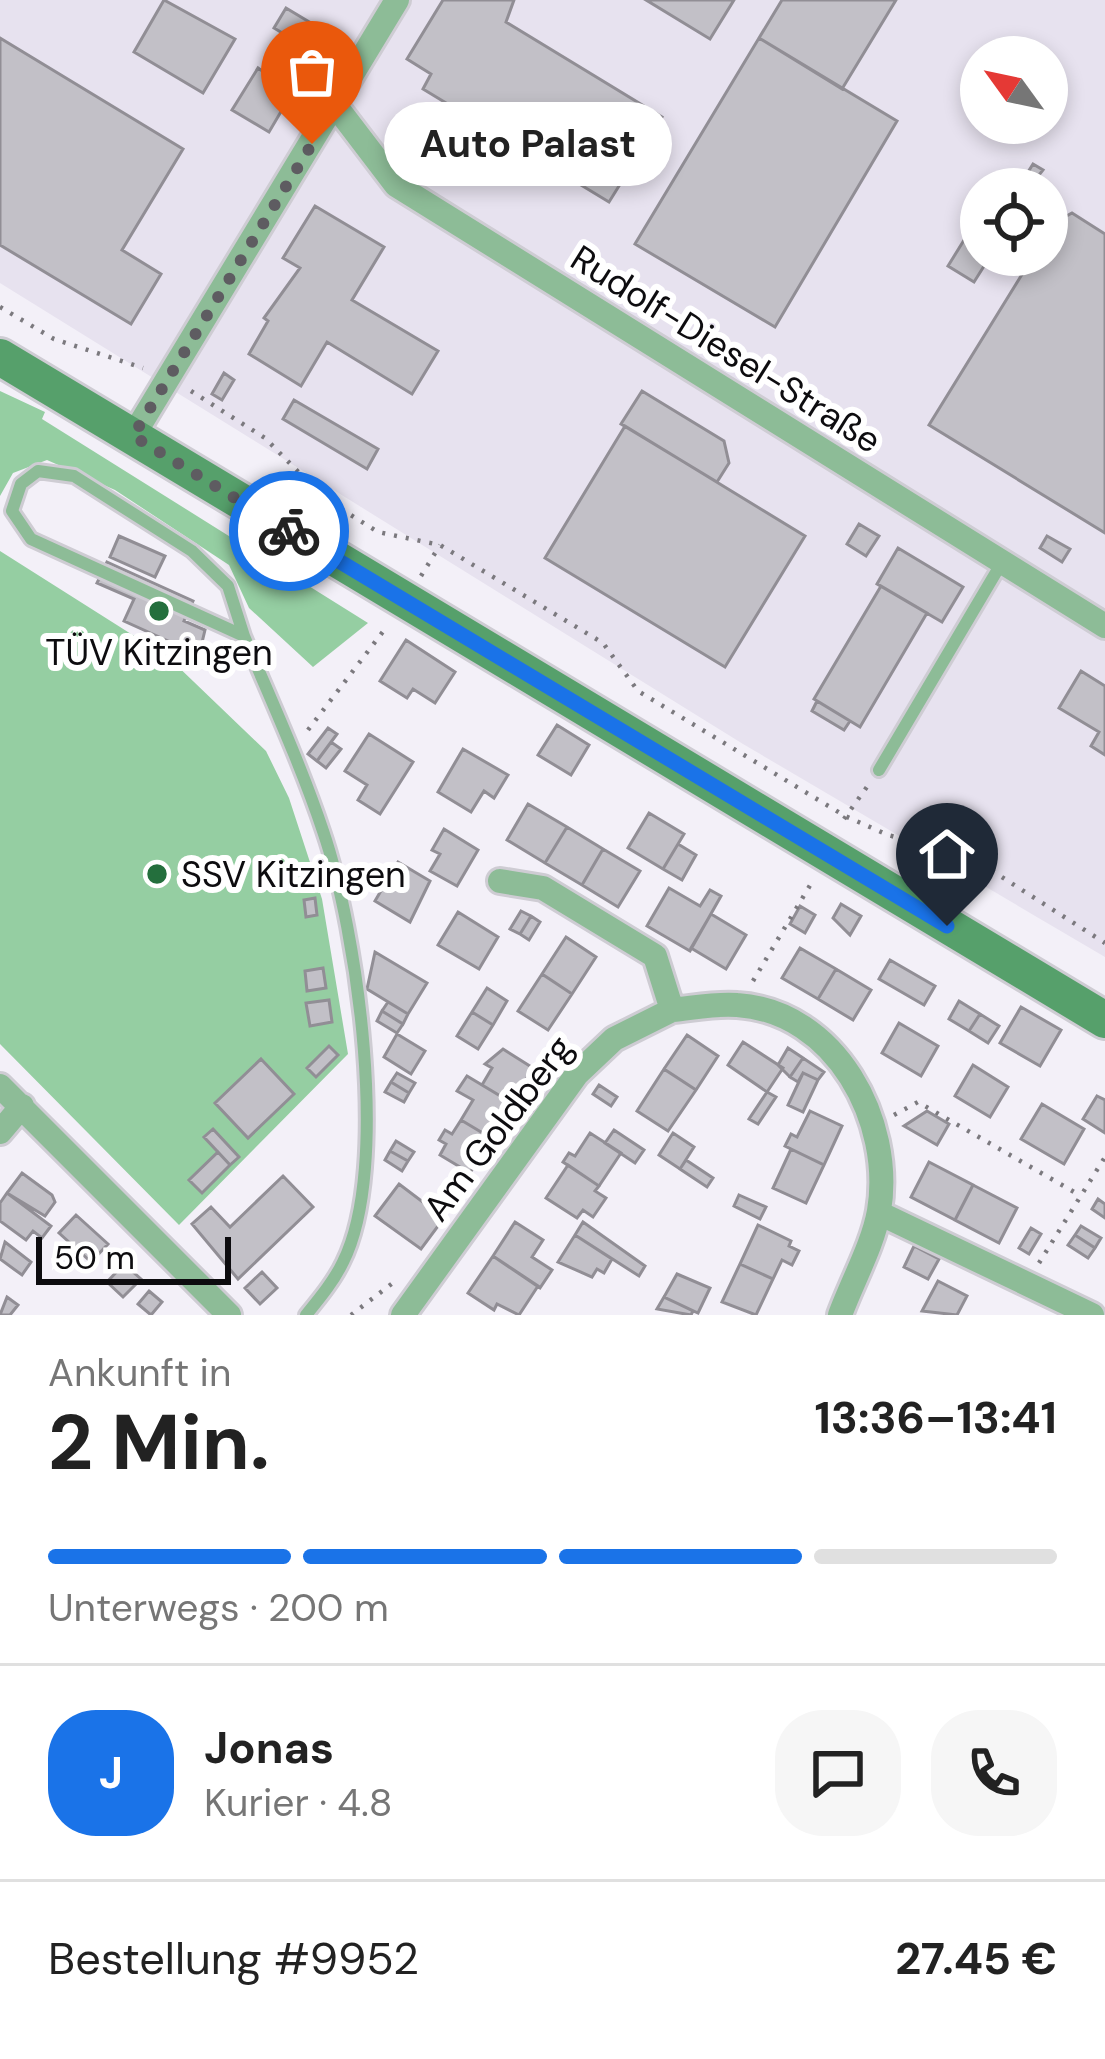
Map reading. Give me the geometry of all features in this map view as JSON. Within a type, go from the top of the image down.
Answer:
[{"type":"main road","points":[[0,357],[1105,1020]]},
{"type":"street","points":[[133,436],[398,0]]},
{"type":"street","name":"Rudolf-Diesel-Straße","points":[[335,105],[396,185],[1105,626]]},
{"type":"street","points":[[500,880],[543,888],[655,956],[672,1010]]},
{"type":"street","name":"Am Goldberg","points":[[403,1315],[577,1074],[614,1039],[672,1010],[739,1004],[786,1019],[851,1073],[883,1154],[879,1214],[840,1315]]},
{"type":"street","points":[[0,1086],[229,1315]]},
{"type":"street","points":[[0,1132],[22,1106]]},
{"type":"street","points":[[879,1214],[1092,1315]]},
{"type":"lane","points":[[244,636],[31,539],[12,512],[21,484],[38,471],[74,476],[191,551],[228,586],[324,832],[363,1036],[366,1148],[360,1204],[344,1261],[307,1315]]},
{"type":"lane","points":[[879,770],[1001,564]]},
{"type":"path","points":[[0,307],[54,339],[170,377],[265,438],[325,499],[378,532],[440,545],[603,644],[638,691],[845,816],[888,835],[972,858],[1105,943]]},
{"type":"path","points":[[290,753],[405,602],[440,545]]},
{"type":"path","points":[[739,1004],[828,855],[845,816],[879,770]]},
{"type":"path","points":[[874,1127],[918,1102],[1081,1196]]},
{"type":"path","points":[[1026,1283],[1105,1157]]},
{"type":"path","points":[[351,1315],[399,1279],[422,1288]]},
{"type":"shaded area","points":[[0,0],[1105,0],[1105,957],[743,744],[0,283]]},
{"type":"green space","points":[[0,391],[45,412],[42,419],[368,623],[313,667],[249,608],[229,565],[115,490],[47,460],[13,473],[0,496]]},
{"type":"green space","name":"SSV Kitzingen","points":[[0,551],[169,658],[266,751],[289,798],[322,899],[348,1054],[179,1225],[0,1044]]},
{"type":"building","points":[[164,0],[235,39],[203,93],[134,52]]},
{"type":"building","points":[[443,0],[514,0],[506,22],[662,117],[609,202],[423,89],[431,74],[407,59]]},
{"type":"building","points":[[646,0],[734,0],[710,39]]},
{"type":"building","points":[[782,0],[896,0],[842,89],[759,38]]},
{"type":"building","points":[[286,8],[311,23],[299,43],[274,28]]},
{"type":"building","points":[[0,38],[183,149],[122,250],[161,274],[131,324],[0,245]]},
{"type":"building","points":[[759,38],[897,121],[775,327],[635,244]]},
{"type":"building","points":[[271,64],[299,81],[269,132],[232,110],[258,68],[265,73]]},
{"type":"building","points":[[315,206],[384,247],[352,300],[438,351],[412,394],[327,342],[301,386],[249,354],[268,321],[264,318],[300,268],[283,258]]},
{"type":"building","points":[[1072,213],[1105,234],[1105,533],[929,425],[1021,276],[1068,276],[1068,215]]},
{"type":"building","points":[[960,247],[960,273],[948,266]]},
{"type":"building","points":[[224,373],[234,380],[222,400],[212,394]]},
{"type":"building","points":[[642,391],[724,441],[729,463],[717,482],[621,424]]},
{"type":"building","points":[[294,400],[378,449],[367,469],[283,419]]},
{"type":"building","points":[[625,426],[805,536],[725,667],[545,558]]},
{"type":"building","points":[[859,524],[879,536],[866,556],[847,544]]},
{"type":"building","points":[[119,536],[165,556],[155,577],[110,557]]},
{"type":"building","points":[[1047,536],[1070,549],[1062,562],[1040,548]]},
{"type":"building","points":[[898,548],[963,587],[942,622],[877,584]]},
{"type":"building","name":"TÜV Kitzingen","points":[[107,562],[193,601],[184,621],[205,630],[199,655],[124,621],[134,599],[97,583]]},
{"type":"building","points":[[881,586],[927,613],[860,727],[814,699]]},
{"type":"building","points":[[406,640],[455,672],[435,703],[413,689],[407,698],[380,681]]},
{"type":"building","points":[[1081,671],[1105,686],[1105,755],[1091,746],[1099,732],[1059,708]]},
{"type":"building","points":[[817,701],[850,721],[844,730],[812,711]]},
{"type":"building","points":[[557,725],[589,745],[571,775],[538,755]]},
{"type":"building","points":[[328,728],[337,734],[317,761],[308,754]]},
{"type":"building","points":[[369,734],[413,762],[380,814],[358,800],[367,785],[345,771]]},
{"type":"building","points":[[331,742],[341,749],[326,768],[317,761]]},
{"type":"building","points":[[463,749],[508,775],[494,798],[484,791],[471,812],[438,792]]},
{"type":"building","points":[[528,804],[567,827],[545,863],[507,840]]},
{"type":"building","points":[[649,813],[684,834],[663,869],[628,848]]},
{"type":"building","points":[[567,827],[603,849],[582,885],[545,863]]},
{"type":"building","points":[[444,829],[478,850],[457,886],[430,871],[440,854],[432,850]]},
{"type":"building","points":[[678,844],[696,855],[682,880],[663,869]]},
{"type":"building","points":[[603,849],[640,871],[618,907],[582,885]]},
{"type":"building","points":[[398,862],[430,881],[410,922],[375,901]]},
{"type":"building","points":[[669,888],[700,906],[710,890],[721,896],[690,951],[647,926]]},
{"type":"building","points":[[315,898],[317,915],[306,917],[304,900]]},
{"type":"building","points":[[841,904],[861,916],[850,935],[833,918]]},
{"type":"building","points":[[800,906],[815,915],[805,933],[790,924]]},
{"type":"building","points":[[521,911],[531,916],[520,934],[510,929]]},
{"type":"building","points":[[458,912],[498,937],[479,969],[438,945]]},
{"type":"building","points":[[711,914],[746,935],[726,969],[691,948]]},
{"type":"building","points":[[531,916],[540,922],[529,940],[520,934]]},
{"type":"building","points":[[566,937],[596,957],[572,994],[542,974]]},
{"type":"building","points":[[800,948],[836,969],[818,999],[782,978]]},
{"type":"building","points":[[375,952],[427,983],[408,1014],[367,989]]},
{"type":"building","points":[[890,960],[935,986],[924,1005],[879,979]]},
{"type":"building","points":[[323,968],[326,988],[307,991],[305,971]]},
{"type":"building","points":[[836,969],[871,990],[853,1020],[818,999]]},
{"type":"building","points":[[542,974],[572,994],[548,1030],[518,1011]]},
{"type":"building","points":[[487,988],[507,1001],[493,1025],[472,1012]]},
{"type":"building","points":[[329,1000],[332,1022],[310,1026],[306,1003]]},
{"type":"building","points":[[959,1001],[980,1014],[969,1031],[949,1019]]},
{"type":"building","points":[[388,1002],[408,1014],[403,1024],[382,1011]]},
{"type":"building","points":[[1021,1007],[1061,1030],[1040,1066],[1000,1043]]},
{"type":"building","points":[[382,1011],[403,1024],[397,1033],[377,1021]]},
{"type":"building","points":[[472,1012],[493,1025],[478,1049],[457,1036]]},
{"type":"building","points":[[980,1014],[999,1026],[988,1043],[969,1031]]},
{"type":"building","points":[[899,1023],[938,1046],[921,1076],[882,1053]]},
{"type":"building","points":[[397,1034],[425,1051],[411,1074],[384,1057]]},
{"type":"building","points":[[687,1035],[718,1056],[696,1090],[664,1069]]},
{"type":"building","points":[[743,1042],[783,1068],[767,1092],[728,1065]]},
{"type":"building","points":[[329,1046],[338,1055],[316,1077],[307,1068]]},
{"type":"building","points":[[788,1048],[803,1058],[790,1077],[778,1065]]},
{"type":"building","points":[[503,1049],[533,1068],[512,1103],[482,1085],[492,1068],[485,1064]]},
{"type":"building","points":[[803,1058],[824,1072],[818,1080],[803,1073],[798,1082],[790,1077]]},
{"type":"building","points":[[261,1059],[294,1094],[248,1138],[215,1103]]},
{"type":"building","points":[[973,1065],[1008,1087],[990,1117],[955,1096]]},
{"type":"building","points":[[664,1069],[696,1090],[668,1131],[637,1111]]},
{"type":"building","points":[[397,1073],[415,1083],[409,1093],[391,1082]]},
{"type":"building","points":[[803,1073],[818,1080],[803,1112],[788,1105]]},
{"type":"building","points":[[467,1076],[512,1103],[491,1138],[461,1120],[473,1100],[457,1091]]},
{"type":"building","points":[[391,1082],[409,1093],[404,1102],[385,1092]]},
{"type":"building","points":[[599,1085],[617,1097],[611,1106],[593,1094]]},
{"type":"building","points":[[767,1092],[776,1097],[758,1124],[749,1119]]},
{"type":"building","points":[[1097,1096],[1105,1100],[1105,1133],[1083,1119]]},
{"type":"building","points":[[1042,1104],[1084,1129],[1064,1164],[1021,1139]]},
{"type":"building","points":[[810,1111],[842,1126],[824,1165],[785,1146],[791,1134],[797,1137]]},
{"type":"building","points":[[927,1111],[949,1124],[937,1145],[904,1126]]},
{"type":"building","points":[[461,1120],[491,1138],[470,1173],[440,1155],[446,1144],[439,1140],[445,1130],[452,1134]]},
{"type":"building","points":[[213,1129],[239,1157],[230,1165],[204,1137]]},
{"type":"building","points":[[614,1130],[644,1150],[635,1163],[605,1143]]},
{"type":"building","points":[[590,1133],[621,1153],[599,1186],[563,1162],[569,1153],[575,1156]]},
{"type":"building","points":[[673,1133],[694,1147],[680,1169],[659,1155]]},
{"type":"building","points":[[396,1141],[414,1152],[408,1161],[390,1151]]},
{"type":"building","points":[[791,1149],[824,1165],[806,1203],[773,1188]]},
{"type":"building","points":[[390,1151],[408,1161],[402,1171],[385,1160]]},
{"type":"building","points":[[218,1152],[230,1165],[202,1193],[189,1180]]},
{"type":"building","points":[[686,1160],[713,1178],[707,1187],[680,1169]]},
{"type":"building","points":[[929,1162],[973,1185],[955,1220],[911,1197]]},
{"type":"building","points":[[568,1165],[599,1186],[595,1191],[606,1198],[593,1217],[583,1210],[577,1218],[546,1198]]},
{"type":"building","points":[[22,1173],[52,1195],[55,1202],[45,1216],[7,1193]]},
{"type":"building","points":[[283,1176],[313,1207],[238,1279],[192,1224],[211,1207],[230,1227]]},
{"type":"building","points":[[399,1184],[444,1218],[421,1249],[375,1216]]},
{"type":"building","points":[[973,1185],[1017,1208],[999,1243],[955,1220]]},
{"type":"building","points":[[7,1193],[51,1226],[42,1238],[33,1231],[26,1240],[0,1221],[0,1203]]},
{"type":"building","points":[[739,1195],[766,1207],[760,1219],[734,1206]]},
{"type":"building","points":[[1098,1199],[1105,1204],[1105,1218],[1092,1209]]},
{"type":"building","points":[[76,1215],[108,1244],[91,1262],[59,1233]]},
{"type":"building","points":[[515,1222],[543,1240],[532,1257],[552,1270],[540,1288],[493,1256]]},
{"type":"building","points":[[583,1222],[645,1266],[639,1276],[575,1235]]},
{"type":"building","points":[[758,1225],[791,1241],[789,1246],[799,1251],[792,1265],[782,1260],[773,1279],[740,1264]]},
{"type":"building","points":[[1081,1226],[1101,1238],[1095,1248],[1075,1235]]},
{"type":"building","points":[[1031,1228],[1041,1234],[1029,1254],[1019,1248]]},
{"type":"building","points":[[575,1235],[612,1259],[604,1273],[597,1269],[592,1277],[558,1262]]},
{"type":"building","points":[[1075,1235],[1095,1248],[1088,1258],[1068,1245]]},
{"type":"building","points":[[5,1242],[31,1262],[22,1275],[0,1259]]},
{"type":"building","points":[[914,1246],[939,1259],[928,1279],[904,1267]]},
{"type":"building","points":[[493,1256],[538,1286],[519,1315],[497,1304],[494,1310],[468,1293]]},
{"type":"building","points":[[124,1264],[141,1279],[123,1297],[107,1282]]},
{"type":"building","points":[[740,1264],[773,1279],[756,1315],[722,1302]]},
{"type":"building","points":[[262,1272],[277,1288],[260,1304],[245,1288]]},
{"type":"building","points":[[677,1274],[710,1288],[698,1313],[664,1297]]},
{"type":"building","points":[[938,1281],[967,1296],[957,1315],[922,1311]]},
{"type":"building","points":[[149,1291],[162,1302],[151,1315],[138,1304]]},
{"type":"building","points":[[7,1297],[18,1305],[10,1315],[0,1315]]},
{"type":"building","points":[[664,1297],[693,1311],[691,1315],[657,1309]]},
{"type":"way so far","points":[[289,531],[133,436],[312,144]]},
{"type":"place","name":"Auto Palast","points":[[312,144]]},
{"type":"place","name":"TÜV Kitzingen","points":[[159,611]]},
{"type":"place","name":"SSV Kitzingen","points":[[157,874]]},
{"type":"route","points":[[289,531],[947,926]]}]
